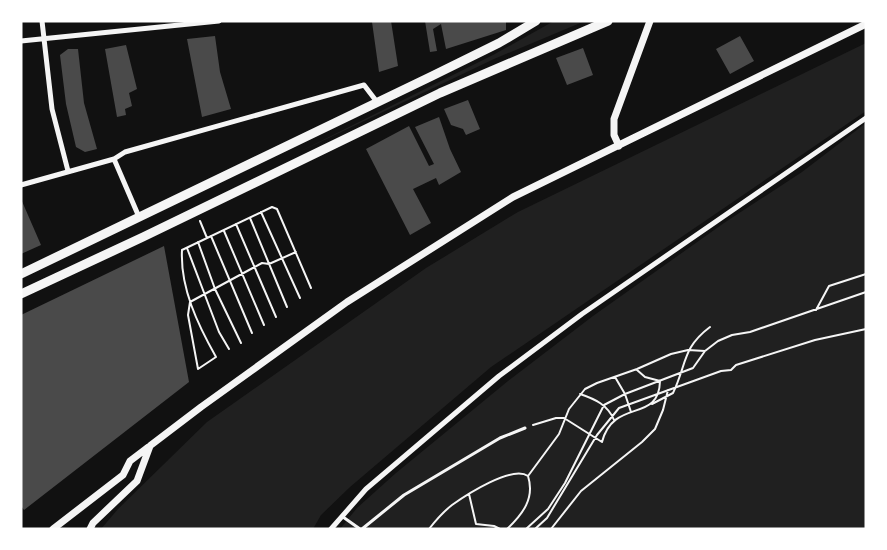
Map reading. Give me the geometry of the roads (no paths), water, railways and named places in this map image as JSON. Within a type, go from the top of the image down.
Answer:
[{"type":"main road","points":[[21,274],[499,43],[536,21]]},
{"type":"main road","points":[[21,294],[440,93],[608,21]]},
{"type":"street","points":[[42,21],[52,109],[68,171]]},
{"type":"street","points":[[21,41],[219,21]]},
{"type":"street","points":[[619,146],[614,135],[614,119],[650,21]]},
{"type":"street","points":[[53,529],[123,475],[130,461],[347,302],[513,197],[866,24]]},
{"type":"street","points":[[21,185],[114,159],[125,152],[364,85],[377,102]]},
{"type":"street","points":[[330,529],[366,489],[518,362],[582,314],[866,117]]},
{"type":"street","points":[[114,159],[139,217]]},
{"type":"street","points":[[90,529],[93,523],[137,481],[150,446]]},
{"type":"lane","points":[[341,515],[361,529],[404,495],[500,438],[525,428]]}]
